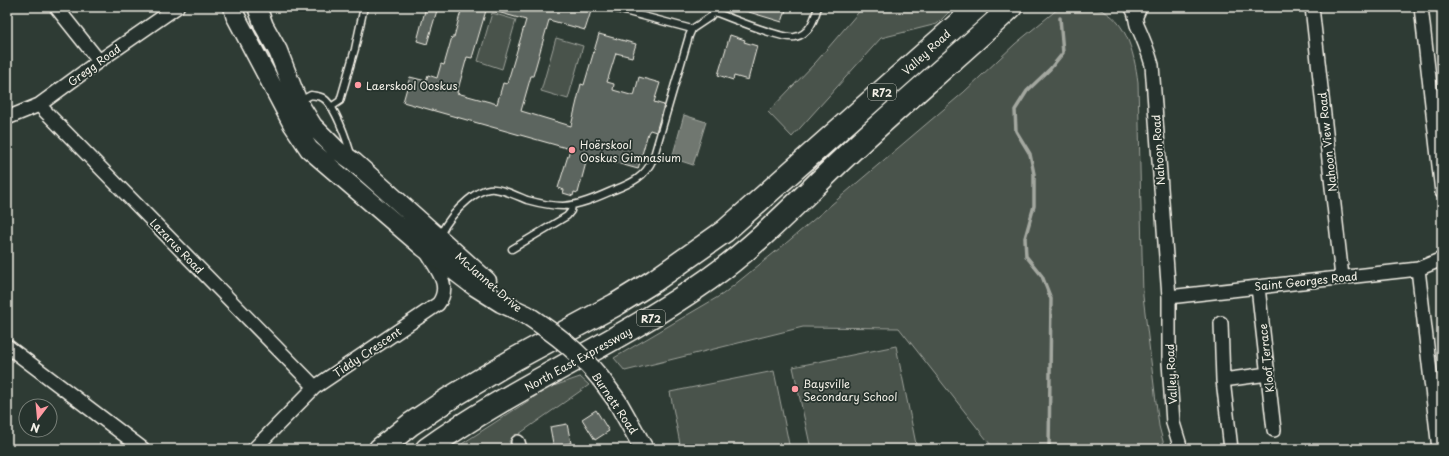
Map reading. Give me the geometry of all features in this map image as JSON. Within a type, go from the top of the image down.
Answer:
[{"type":"highway","name":"Valley Road","points":[[380,449],[411,424],[457,394],[515,358],[615,305],[654,281],[725,231],[977,7]]},
{"type":"highway","name":"North East Expressway","points":[[427,449],[446,435],[498,404],[630,330],[712,278],[759,239],[850,152],[1011,7]]},
{"type":"street","points":[[56,7],[99,61]]},
{"type":"street","name":"Gregg Road","points":[[7,118],[39,105],[177,7]]},
{"type":"street","name":"McJannet Drive","points":[[233,7],[235,15],[292,107],[337,150],[354,162],[439,236],[473,270],[527,315]]},
{"type":"street","name":"McJannet Drive","points":[[258,7],[264,26],[278,51],[292,107],[293,125],[309,149],[423,247],[489,296],[527,315]]},
{"type":"street","name":"Nahoon Road","points":[[1131,7],[1136,15],[1136,23],[1146,44],[1152,65],[1169,297]]},
{"type":"street","name":"Nahoon View Road","points":[[1312,7],[1342,277]]},
{"type":"street","points":[[1422,7],[1442,192]]},
{"type":"street","name":"Lazarus Road","points":[[39,105],[315,387]]},
{"type":"street","points":[[439,236],[437,242],[439,247],[456,271]]},
{"type":"street","name":"Tiddy Crescent","points":[[254,449],[315,387],[438,304],[443,298],[444,288],[442,278],[423,247]]},
{"type":"street","name":"Saint Georges Road","points":[[1169,297],[1418,269],[1442,259]]},
{"type":"street","points":[[1418,269],[1440,449]]},
{"type":"street","name":"Kloof Terrace","points":[[1258,287],[1274,430]]},
{"type":"street","name":"Valley Road","points":[[1169,297],[1168,362],[1174,423],[1181,449]]},
{"type":"street","name":"Burnett Road","points":[[527,315],[555,334],[588,362],[617,401],[644,449]]},
{"type":"street","points":[[1221,323],[1223,380],[1231,449]]},
{"type":"street","points":[[7,346],[143,449]]},
{"type":"street","points":[[1223,380],[1268,374]]},
{"type":"lane","points":[[331,107],[340,101],[355,49],[364,7]]},
{"type":"lane","points":[[609,7],[692,30]]},
{"type":"lane","points":[[439,236],[454,212],[461,205],[481,191],[491,189],[507,192],[543,204],[562,206],[593,200],[629,184],[643,175],[653,159],[692,30],[710,17],[716,10],[782,36],[794,37],[808,31],[814,23],[818,7]]},
{"type":"lane","points":[[1136,23],[1144,7]]},
{"type":"lane","points":[[292,107],[311,95],[324,98],[331,107],[341,126],[354,162]]},
{"type":"lane","points":[[512,249],[567,216],[571,211],[572,205]]},
{"type":"shaded area","points":[[863,7],[954,7],[937,24],[881,38],[792,137],[768,112],[816,62]]},
{"type":"shaded area","points":[[1083,7],[1102,10],[1120,25],[1131,47],[1134,59],[1138,82],[1143,296],[1159,426],[1165,449],[994,449],[899,328],[803,327],[625,371],[614,358],[723,294],[785,244],[964,92],[1015,44],[1059,8]]},
{"type":"shaded area","points":[[492,13],[516,20],[502,69],[478,61]]},
{"type":"shaded area","points":[[556,38],[583,46],[568,99],[541,91]]},
{"type":"shaded area","points":[[684,115],[706,122],[693,165],[672,158]]},
{"type":"shaded area","points":[[896,346],[917,449],[811,449],[793,367]]},
{"type":"shaded area","points":[[774,371],[790,449],[681,449],[670,392]]},
{"type":"shaded area","points":[[580,377],[589,385],[509,441],[512,449],[454,449],[548,388]]},
{"type":"building","points":[[426,7],[438,7],[427,44],[417,41]]},
{"type":"building","points":[[462,7],[487,7],[472,58],[467,57],[457,93],[497,104],[503,83],[507,84],[526,20],[490,10],[491,7],[592,8],[585,30],[549,20],[521,111],[571,126],[581,84],[584,85],[599,34],[636,44],[632,57],[616,53],[607,82],[614,84],[613,90],[634,96],[639,77],[660,83],[654,102],[664,105],[656,132],[650,130],[648,133],[638,169],[588,155],[578,193],[574,192],[573,196],[563,193],[564,190],[558,188],[570,149],[403,102],[410,77],[426,81],[428,75],[437,78],[441,64],[444,65],[452,37],[454,37]]},
{"type":"building","points":[[739,7],[787,7],[782,22],[739,9]]},
{"type":"building","points":[[730,35],[745,40],[744,42],[757,46],[748,80],[734,76],[733,80],[718,75]]},
{"type":"building","points":[[596,410],[609,431],[595,440],[582,419]]},
{"type":"building","points":[[567,424],[571,443],[563,444],[564,449],[554,449],[550,427]]},
{"type":"waterway","points":[[1049,449],[1051,299],[1042,276],[1026,256],[1025,238],[1034,206],[1034,174],[1030,154],[1016,131],[1015,110],[1027,91],[1050,69],[1063,53],[1060,18]]},
{"type":"place","name":"Laerskool Ooskus","points":[[358,85]]},
{"type":"place","name":"Hoërskool Ooskus Gimnasium","points":[[572,150]]},
{"type":"place","name":"Baysville Secondary School","points":[[795,389]]}]
